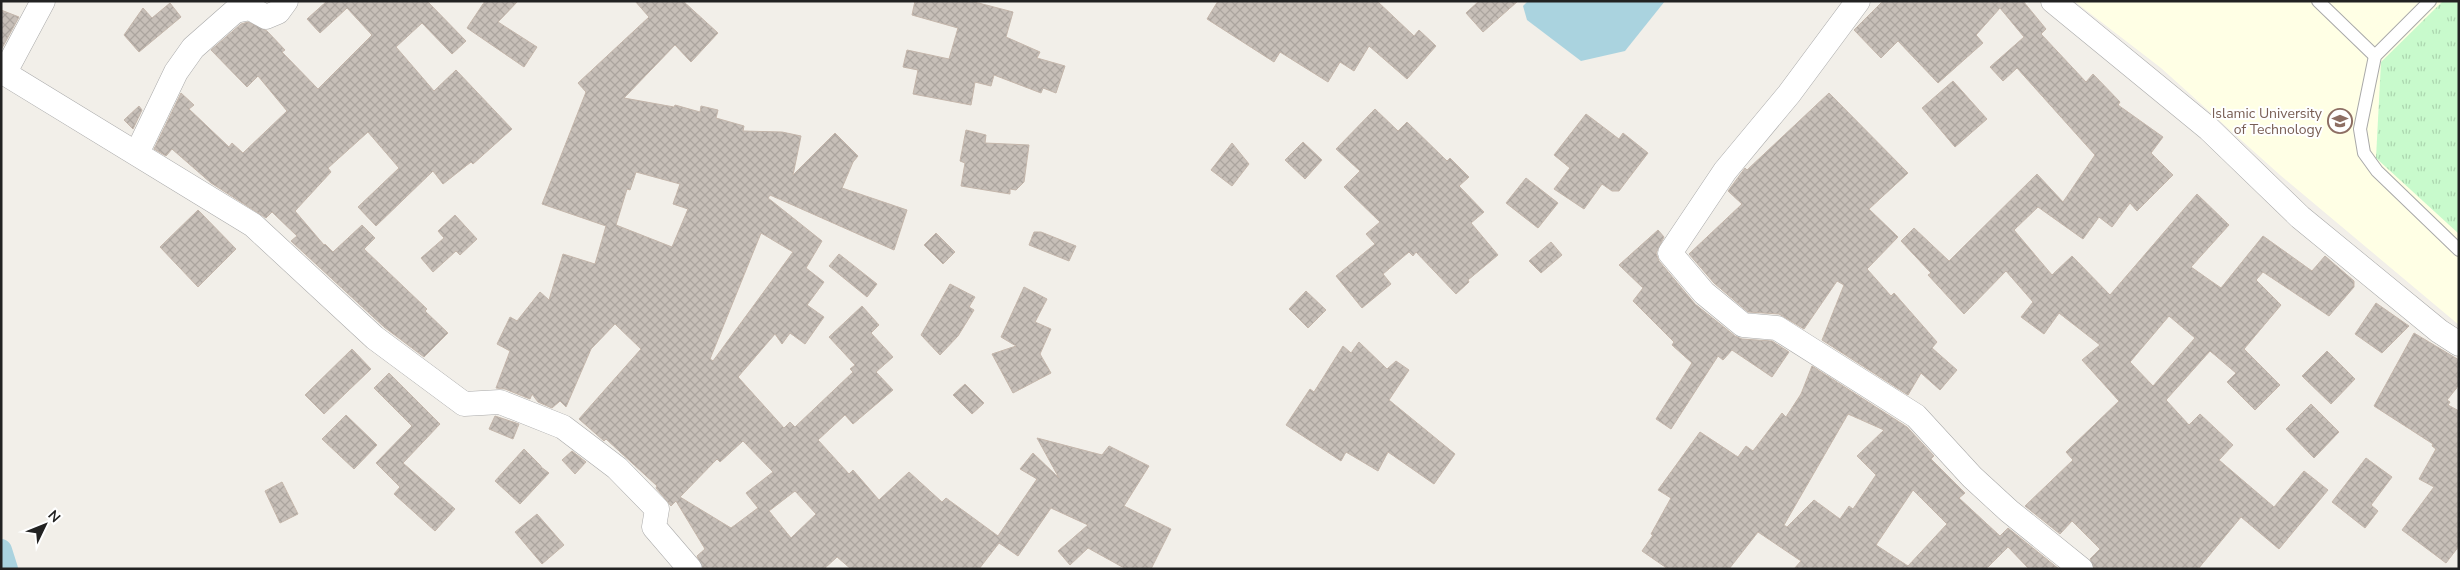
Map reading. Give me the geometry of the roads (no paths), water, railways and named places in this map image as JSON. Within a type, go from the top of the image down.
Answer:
[{"type":"street","points":[[43,1],[3,71],[254,225],[375,338],[464,404],[500,402],[563,427],[617,468],[657,509],[654,527],[690,569]]},
{"type":"street","points":[[137,154],[176,72],[193,48],[235,11],[250,8],[266,17],[278,12],[286,1]]},
{"type":"street","points":[[1858,1],[1789,94],[1726,171],[1670,253],[1704,293],[1743,325],[1777,328],[1916,416],[1972,477],[2009,511],[2081,569]]},
{"type":"street","points":[[2053,1],[2209,129],[2300,217],[2439,331],[2459,344]]},
{"type":"lane","points":[[2318,1],[2375,56]]},
{"type":"lane","points":[[2430,1],[2375,56],[2360,129],[2364,153],[2377,171],[2459,250]]},
{"type":"water","points":[[1528,1],[1665,1],[1625,51],[1581,61],[1527,20],[1523,6]]},
{"type":"waterway","points":[[1,550],[7,569]]},
{"type":"place","name":"Islamic University of Technology","points":[[2340,121]]}]
